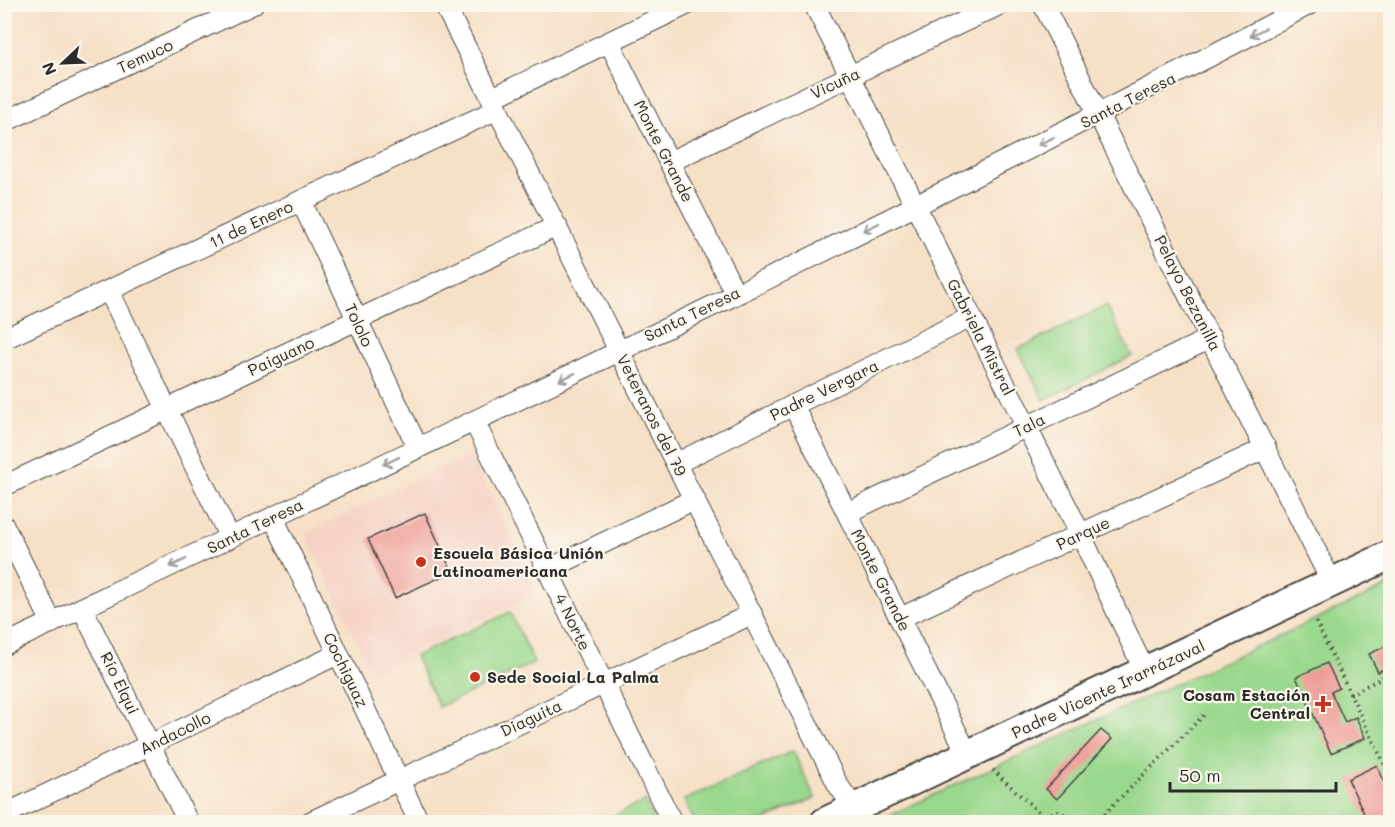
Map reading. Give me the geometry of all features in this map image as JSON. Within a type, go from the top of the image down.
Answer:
[{"type":"street","name":"Temuco","points":[[4,122],[253,4]]},
{"type":"street","name":"Veteranos del 79","points":[[444,4],[838,785],[859,816]]},
{"type":"street","name":"11 de Enero","points":[[4,339],[301,201],[495,104],[609,42],[688,4]]},
{"type":"street","name":"Gabriela Mistral","points":[[814,4],[1081,535],[1145,672]]},
{"type":"street","name":"Vicuña","points":[[669,162],[1000,4]]},
{"type":"street","name":"Pelayo Bezanilla","points":[[1043,4],[1332,583]]},
{"type":"street","name":"Santa Teresa","points":[[4,645],[620,351],[1098,116],[1310,4]]},
{"type":"street","name":"Monte Grande","points":[[609,42],[735,293]]},
{"type":"street","name":"Tololo","points":[[301,201],[418,448]]},
{"type":"street","name":"Paiguano","points":[[4,486],[557,226]]},
{"type":"street","points":[[109,291],[230,538]]},
{"type":"street","name":"Padre Vergara","points":[[676,463],[971,317]]},
{"type":"street","name":"Tala","points":[[847,513],[1210,338]]},
{"type":"street","name":"Monte Grande","points":[[793,405],[900,618],[978,760]]},
{"type":"street","name":"4 Norte","points":[[474,421],[672,822]]},
{"type":"street","name":"Parque","points":[[900,618],[1266,448]]},
{"type":"street","points":[[548,570],[695,499]]},
{"type":"street","name":"Cochiguaz","points":[[273,517],[419,822]]},
{"type":"street","points":[[4,526],[52,623]]},
{"type":"street","name":"Padre Vicente Irarrázaval","points":[[825,822],[859,816],[978,760],[1145,672],[1390,555]]},
{"type":"street","name":"Río Elqui","points":[[82,608],[188,822]]},
{"type":"street","name":"Diaguita","points":[[310,822],[752,614]]},
{"type":"street","name":"Andacollo","points":[[11,810],[338,654]]},
{"type":"path","points":[[1316,622],[1390,776]]},
{"type":"path","points":[[1350,693],[1390,674]]},
{"type":"path","points":[[1096,822],[1204,714]]},
{"type":"path","points":[[978,760],[1044,820],[1052,813],[1061,813],[1071,822]]},
{"type":"shaded area","name":"Escuela Básica Unión Latinoamericana","points":[[470,454],[537,592],[372,673],[305,533]]},
{"type":"green space","points":[[1106,306],[1132,356],[1044,400],[1018,349]]},
{"type":"green space","points":[[1390,585],[1390,822],[888,822],[886,817]]},
{"type":"green space","points":[[510,612],[534,663],[439,707],[415,656]]},
{"type":"green space","points":[[793,751],[815,798],[760,822],[695,822],[684,800]]},
{"type":"green space","points":[[645,801],[655,822],[600,822]]},
{"type":"building","points":[[425,513],[452,572],[395,598],[368,539]]},
{"type":"building","points":[[1390,644],[1390,666],[1378,672],[1369,654]]},
{"type":"building","name":"Cosam Estación Central","points":[[1327,663],[1339,688],[1331,692],[1345,722],[1356,717],[1365,738],[1331,753],[1296,677]]},
{"type":"building","points":[[1101,730],[1112,739],[1057,799],[1046,789]]},
{"type":"building","points":[[1377,765],[1390,795],[1390,822],[1368,822],[1348,779]]},
{"type":"place","name":"Escuela Básica Unión Latinoamericana","points":[[421,562]]},
{"type":"place","name":"Sede Social La Palma","points":[[475,677]]},
{"type":"place","name":"Cosam Estación Central","points":[[1323,704]]}]
